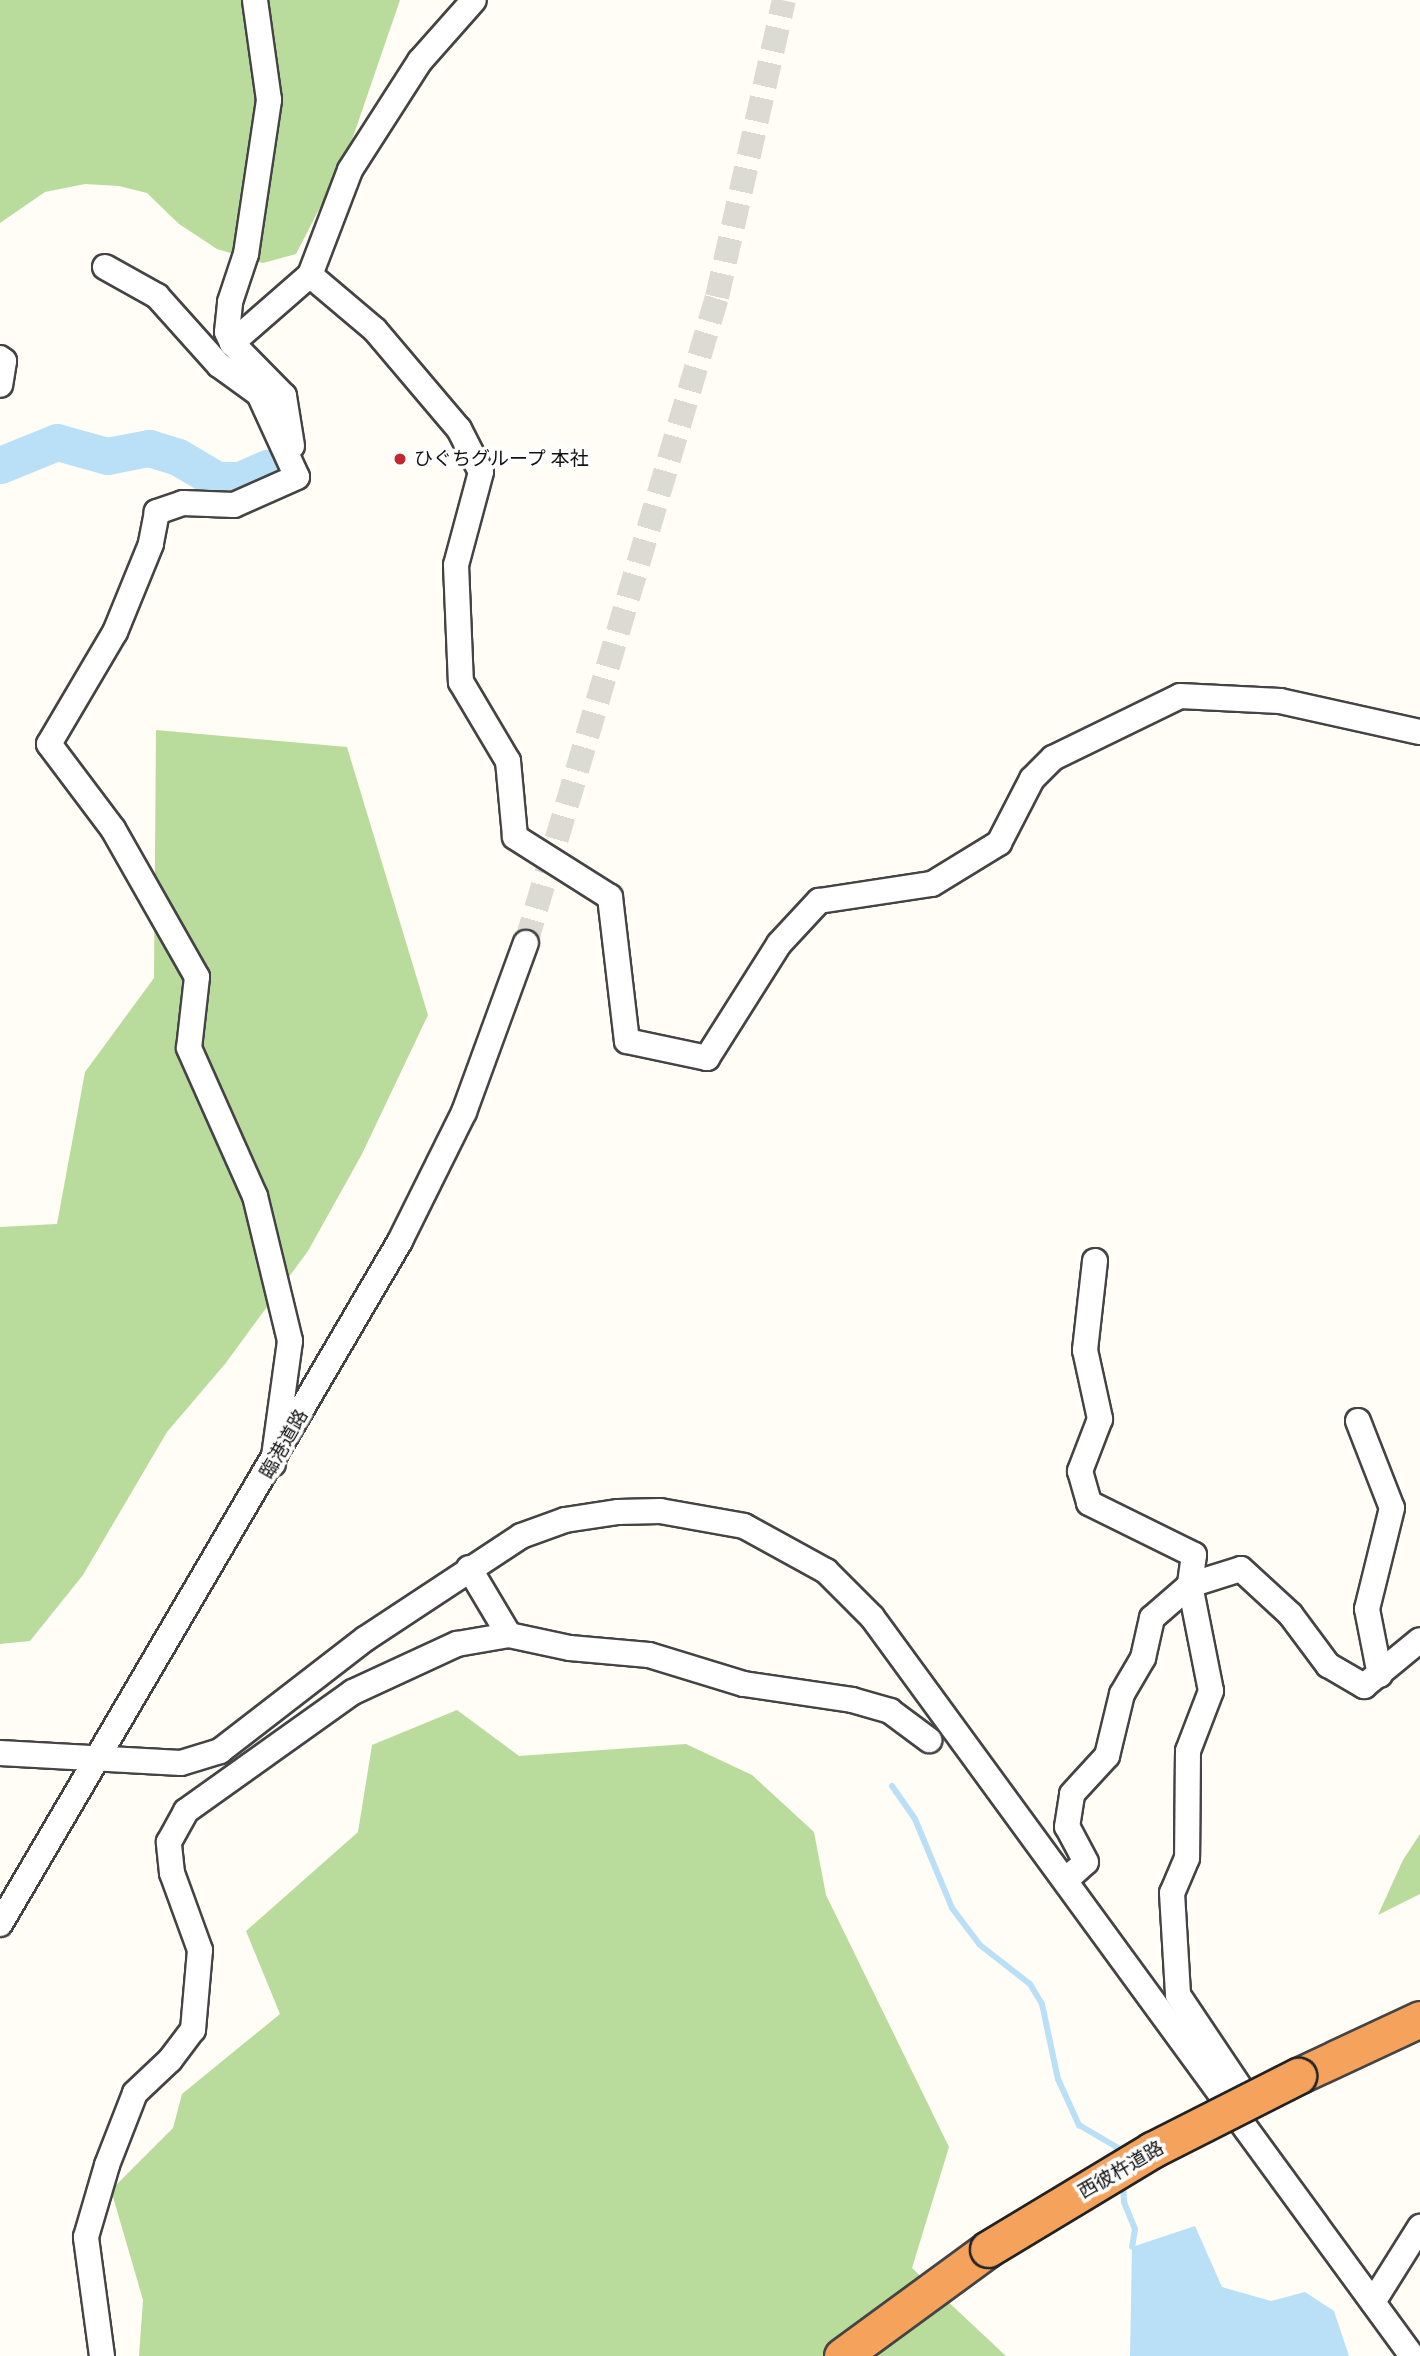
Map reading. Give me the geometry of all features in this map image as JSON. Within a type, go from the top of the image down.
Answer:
[{"type":"highway","name":"西彼杵道路","points":[[842,2356],[988,2249],[1152,2151],[1298,2076],[1420,2019]]},
{"type":"street","points":[[255,0],[269,100],[246,254],[230,302],[227,332],[232,343],[284,397],[297,477]]},
{"type":"street","points":[[232,343],[310,275],[350,170],[420,61],[474,0]]},
{"type":"street","points":[[105,267],[157,296],[219,365],[259,394],[297,477]]},
{"type":"street","points":[[310,275],[375,330],[459,429],[481,472],[456,565],[461,682],[508,761],[515,837],[610,897],[627,1041],[707,1058],[779,944],[819,901],[932,884],[999,843],[1032,779],[1053,758],[1180,696],[1280,701],[1420,732]]},
{"type":"street","points":[[0,358],[4,361],[0,385]]},
{"type":"street","points":[[273,1464],[290,1341],[255,1196],[189,1048],[198,977],[113,829],[48,744],[115,632],[151,544],[157,512],[183,503],[234,505],[297,477]]},
{"type":"street","name":"臨港道路","points":[[0,1924],[273,1464],[400,1241],[464,1112],[526,943]]},
{"type":"street","points":[[1095,1261],[1085,1350],[1100,1419],[1080,1471],[1089,1503],[1194,1555],[1190,1584],[1210,1691],[1188,1751],[1187,1858],[1172,1893],[1178,1995],[1247,2098],[1238,2115]]},
{"type":"street","points":[[1357,1421],[1392,1508],[1367,1609],[1380,1675]]},
{"type":"street","points":[[0,1753],[98,1755],[181,1763],[220,1751],[365,1639],[521,1536],[565,1520],[618,1512],[660,1511],[744,1526],[787,1547],[826,1571],[872,1617],[1067,1879],[1412,2356]]},
{"type":"street","points":[[469,1569],[509,1635]]},
{"type":"street","points":[[1067,1879],[1086,1862],[1067,1827],[1072,1794],[1107,1756],[1122,1694],[1143,1658],[1152,1618],[1190,1584],[1241,1569],[1290,1614],[1328,1665],[1364,1686],[1420,1640]]},
{"type":"street","points":[[102,2356],[86,2237],[135,2093],[170,2060],[194,2030],[200,1950],[172,1873],[169,1842],[186,1811],[353,1692],[457,1644],[509,1635],[570,1648],[649,1655],[744,1684],[852,1700],[890,1711],[929,1740]]},
{"type":"street","points":[[1373,2302],[1420,2227]]},
{"type":"green space","points":[[0,0],[400,0],[353,137],[296,254],[263,263],[217,249],[179,224],[147,193],[119,186],[85,184],[45,192],[0,223]]},
{"type":"green space","points":[[156,730],[347,747],[428,1015],[362,1154],[308,1251],[225,1364],[167,1432],[83,1575],[30,1641],[0,1644],[0,1227],[57,1224],[85,1072],[154,978]]},
{"type":"green space","points":[[457,1710],[519,1756],[686,1744],[752,1775],[814,1832],[826,1895],[949,2147],[912,2268],[1006,2356],[139,2356],[143,2300],[111,2190],[173,2128],[182,2094],[280,2014],[246,1931],[358,1832],[372,1745]]},
{"type":"green space","points":[[1420,1834],[1420,1894],[1378,1915],[1403,1860]]},
{"type":"water","points":[[1195,2226],[1222,2287],[1271,2301],[1305,2292],[1334,2311],[1349,2356],[1130,2356],[1132,2247]]},
{"type":"waterway","points":[[0,465],[57,442],[107,456],[149,448],[178,457],[217,480],[240,480],[267,468]]},
{"type":"waterway","points":[[892,1786],[915,1819],[952,1908],[980,1945],[1030,1984],[1042,2004],[1058,2079],[1079,2125],[1120,2149],[1121,2157]]},
{"type":"waterway","points":[[1123,2182],[1124,2202],[1135,2229],[1132,2247]]},
{"type":"tunnel","points":[[526,943],[717,297],[784,0]]},
{"type":"place","name":"ひぐちグループ 本社","points":[[400,459]]}]
